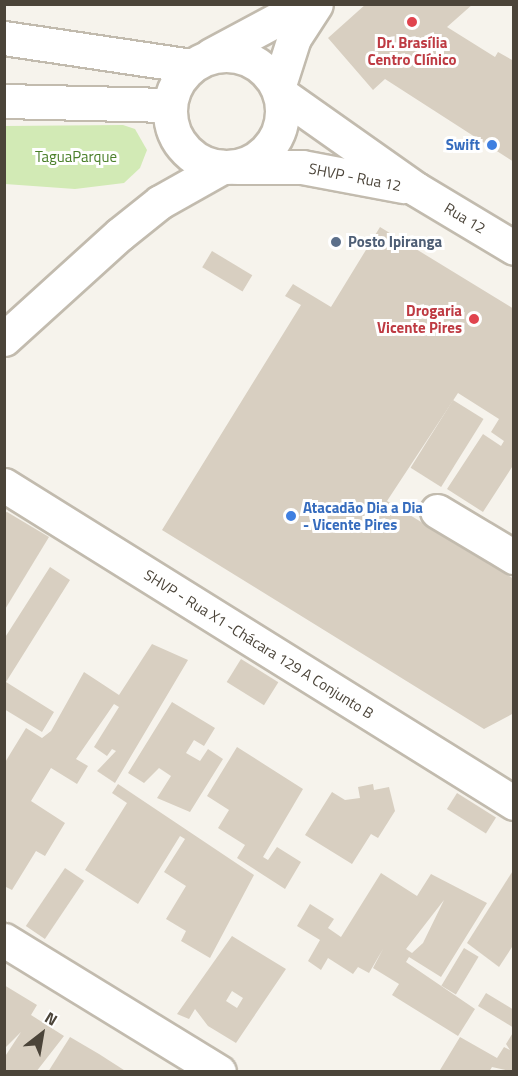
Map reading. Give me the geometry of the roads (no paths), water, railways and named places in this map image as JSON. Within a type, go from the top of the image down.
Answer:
[{"type":"street","points":[[229,167],[188,152],[173,131],[169,105],[176,83],[201,61],[306,4]]},
{"type":"street","points":[[4,339],[160,202],[269,148],[283,113],[279,91],[294,38],[316,4]]},
{"type":"street","points":[[4,38],[201,61],[252,60],[279,91]]},
{"type":"street","name":"SHVP - Rua 12","points":[[279,91],[416,189]]},
{"type":"street","points":[[4,101],[169,105]]},
{"type":"street","points":[[160,202],[188,152]]},
{"type":"street","name":"SHVP - Rua 12","points":[[229,167],[340,171],[416,189]]},
{"type":"street","name":"Rua 12","points":[[416,189],[513,248]]},
{"type":"street","name":"SHVP - Rua X1 -Chácara 129 A Conjunto B","points":[[4,485],[513,803]]},
{"type":"street","points":[[437,511],[513,557]]},
{"type":"street","points":[[4,940],[219,1071]]},
{"type":"place","name":"Dr. Brasília Centro Clínico","points":[[412,22]]},
{"type":"place","name":"Swift","points":[[492,145]]},
{"type":"place","name":"Posto Ipiranga","points":[[336,242]]},
{"type":"place","name":"Drogaria Vicente Pires","points":[[474,319]]},
{"type":"place","name":"Atacadão Dia a Dia - Vicente Pires","points":[[291,516]]},
{"type":"park label","name":"TaguaParque","points":[[76,157]]}]
